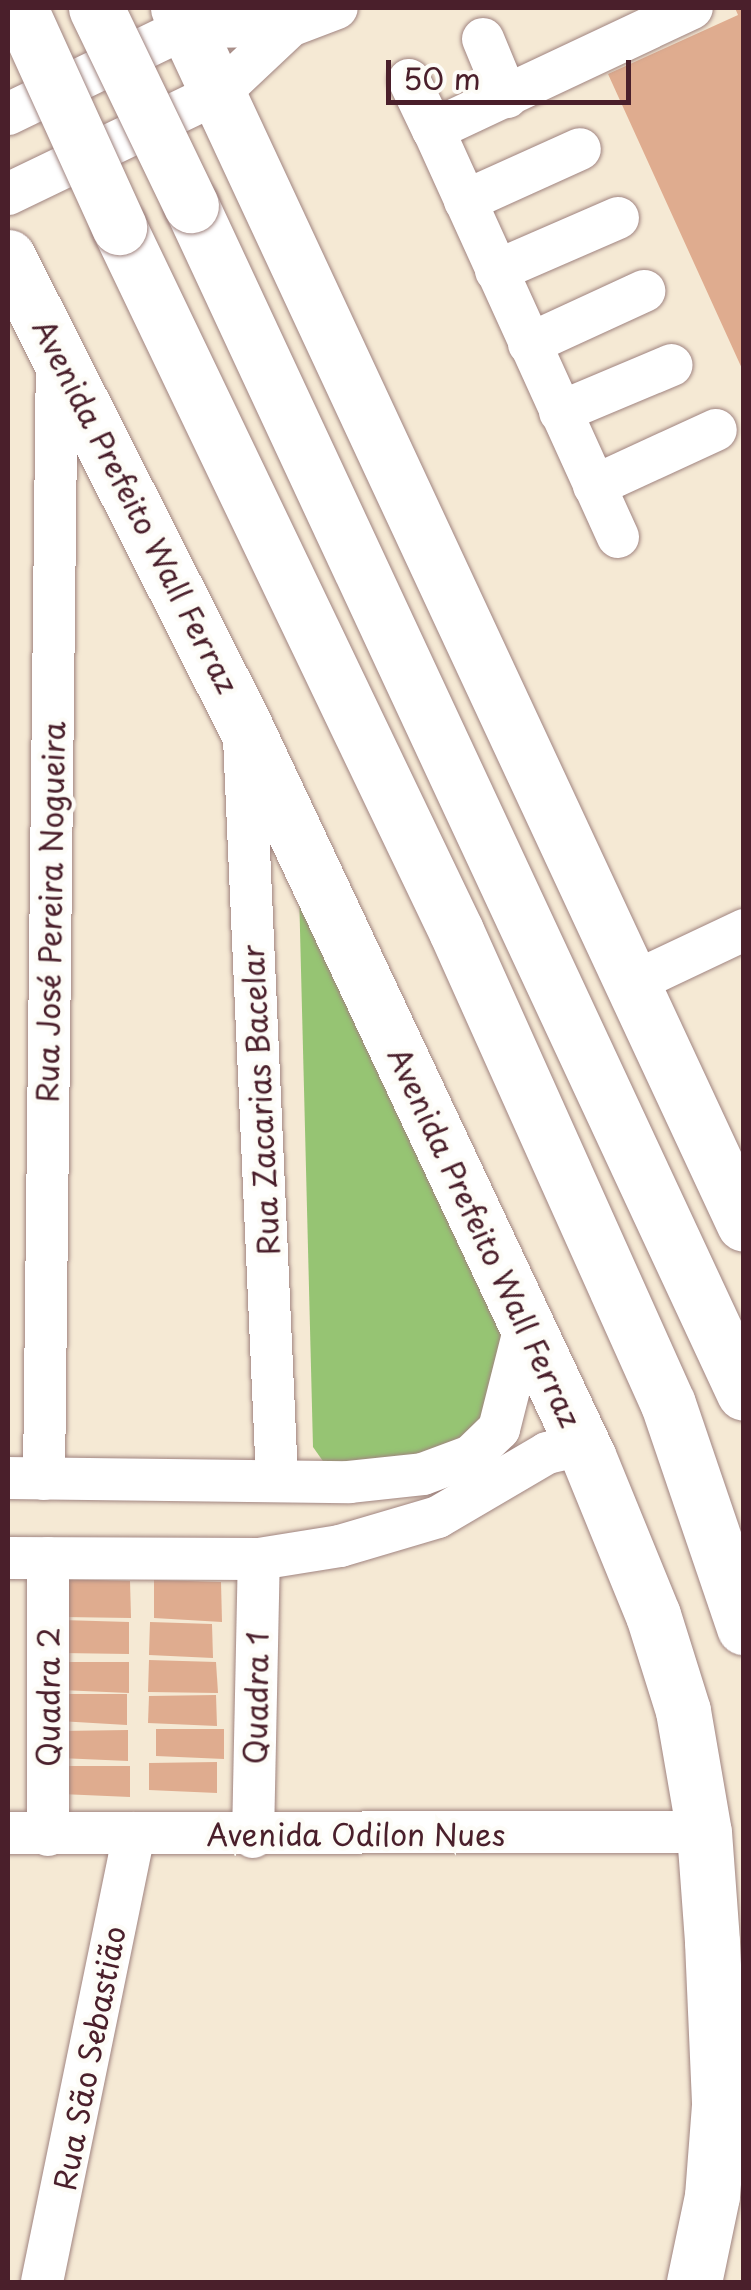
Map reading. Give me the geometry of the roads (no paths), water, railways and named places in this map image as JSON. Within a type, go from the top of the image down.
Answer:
[{"type":"main road","points":[[96,8],[744,1393]]},
{"type":"main road","points":[[22,11],[119,227],[456,931],[668,1404],[744,1627]]},
{"type":"main road","points":[[183,17],[744,1224]]},
{"type":"main road","name":"Avenida Prefeito Wall Ferraz","points":[[13,276],[57,345],[243,722],[625,1539],[683,1711],[704,1832],[719,2105],[712,2196],[694,2282]]},
{"type":"street","points":[[8,194],[220,92],[290,26],[337,8]]},
{"type":"street","points":[[433,130],[507,97],[636,21],[692,8]]},
{"type":"street","points":[[8,114],[183,17],[290,26]]},
{"type":"street","points":[[484,39],[507,97]]},
{"type":"street","points":[[409,80],[618,537]]},
{"type":"street","points":[[465,201],[580,149]]},
{"type":"street","points":[[496,272],[618,218]]},
{"type":"street","points":[[529,344],[644,291]]},
{"type":"street","name":"Rua José Pereira Nogueira","points":[[26,1479],[57,345]]},
{"type":"street","points":[[560,412],[672,365]]},
{"type":"street","points":[[594,486],[716,430]]},
{"type":"street","name":"Rua Zacarias Bacelar","points":[[243,722],[277,1478]]},
{"type":"street","points":[[634,982],[744,930]]},
{"type":"street","points":[[26,1479],[277,1478],[349,1482],[423,1474],[471,1456],[499,1429],[526,1322]]},
{"type":"street","points":[[28,1558],[259,1559],[340,1546],[438,1517],[547,1453],[572,1447],[588,1456]]},
{"type":"street","points":[[340,1546],[355,1504],[349,1482]]},
{"type":"street","name":"Quadra 2","points":[[28,1558],[28,1834]]},
{"type":"street","name":"Quadra 1","points":[[253,1837],[259,1559]]},
{"type":"street","name":"Avenida Odilon Nues","points":[[28,1834],[253,1837],[704,1832]]},
{"type":"street","name":"Rua São Sebastião","points":[[42,2282],[134,1833]]}]
